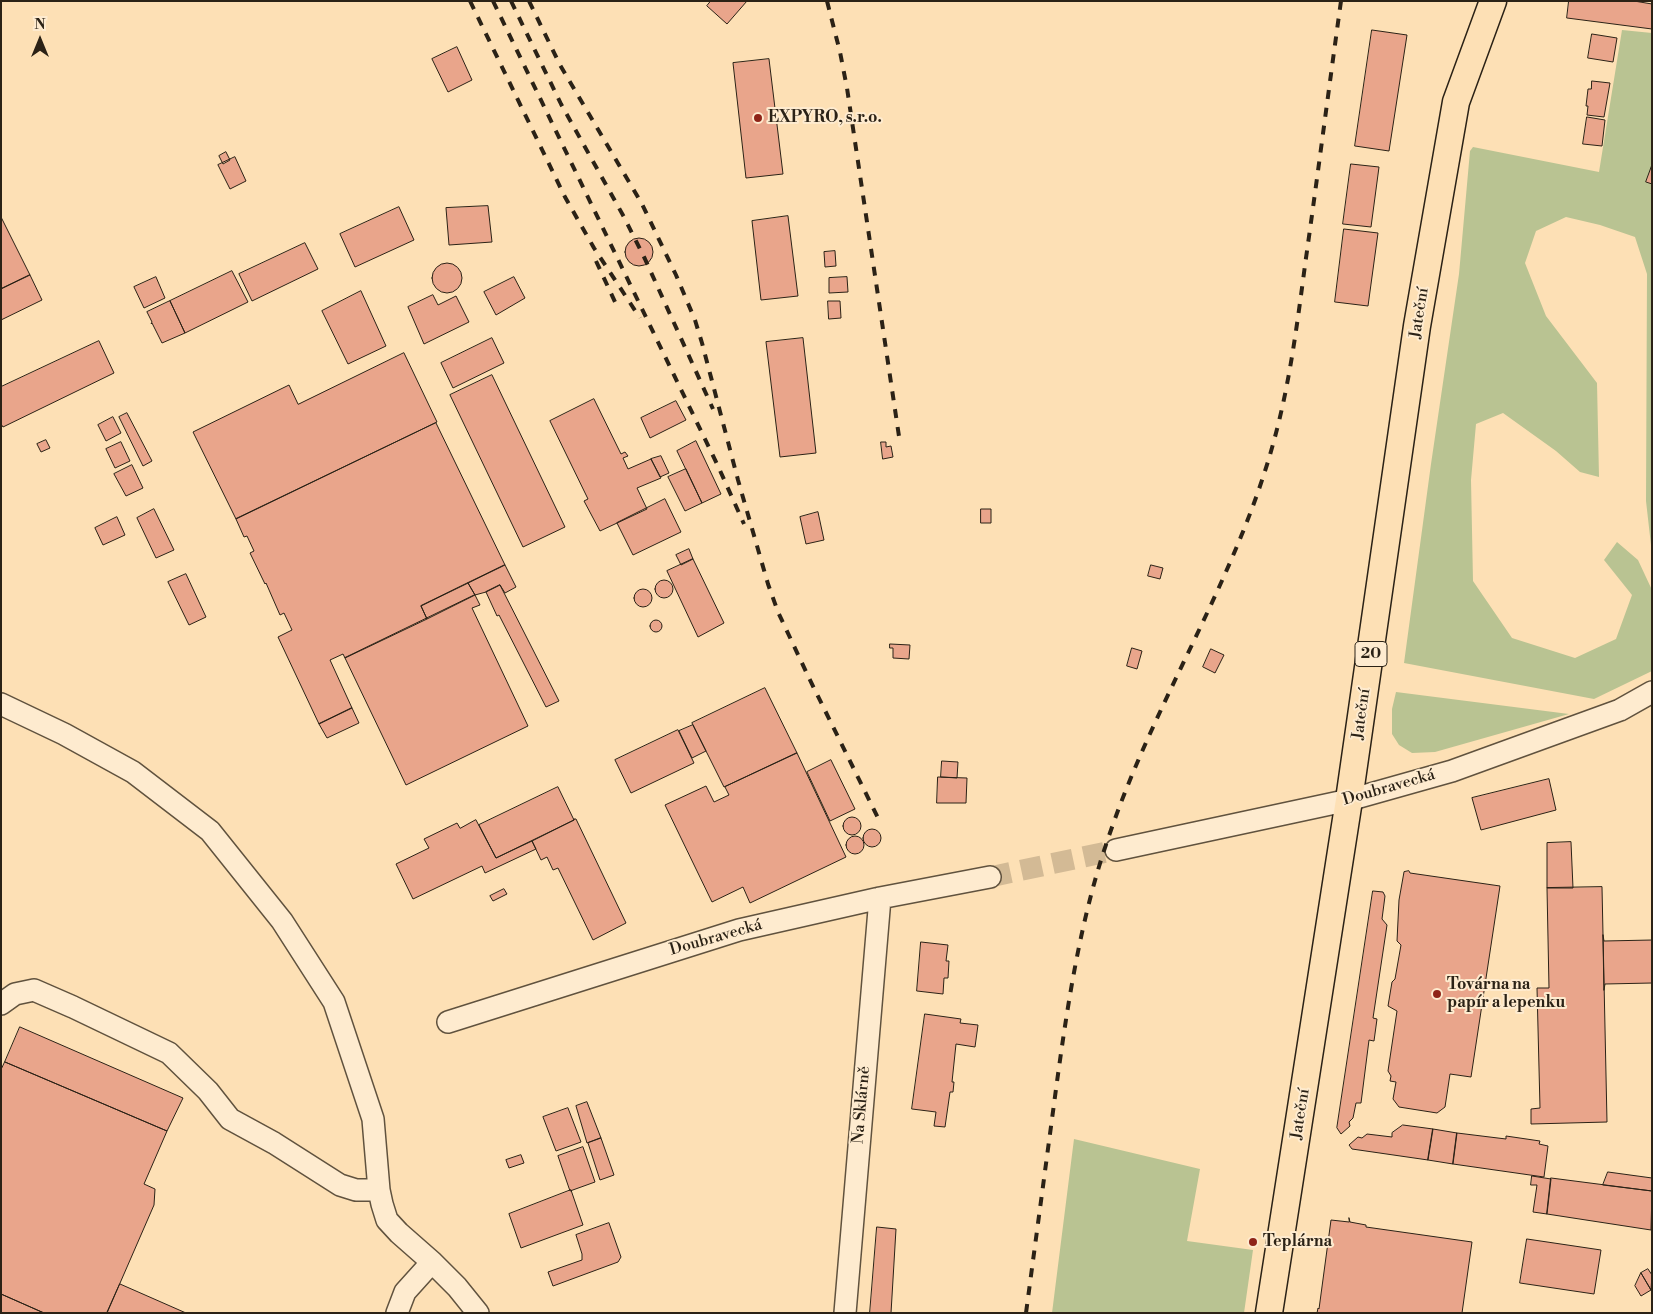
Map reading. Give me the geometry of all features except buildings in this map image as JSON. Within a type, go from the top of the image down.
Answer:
[{"type":"main road","name":"Jateční","points":[[1269,1313],[1349,800],[1417,326],[1456,102],[1493,1]]},
{"type":"street","name":"Doubravecká","points":[[1116,850],[1349,800],[1462,767],[1620,710],[1652,692]]},
{"type":"street","points":[[1,704],[64,734],[133,772],[210,832],[282,921],[334,1002],[373,1119],[379,1190],[387,1220],[432,1262],[478,1313]]},
{"type":"street","name":"Doubravecká","points":[[448,1022],[739,930],[880,898],[990,877]]},
{"type":"street","name":"Na Sklárně","points":[[845,1313],[880,898]]},
{"type":"street","points":[[1,1004],[15,994],[34,990],[73,1006],[169,1053],[208,1091],[230,1119],[274,1143],[340,1186],[356,1190],[379,1190]]},
{"type":"street","points":[[397,1313],[405,1292],[432,1262]]},
{"type":"green space","points":[[1622,30],[1652,33],[1652,554],[1646,501],[1647,274],[1635,237],[1600,225],[1566,217],[1536,231],[1525,263],[1546,316],[1597,383],[1599,477],[1580,472],[1556,451],[1503,413],[1476,424],[1471,480],[1473,581],[1512,638],[1575,658],[1616,639],[1632,595],[1604,560],[1617,542],[1638,560],[1652,590],[1652,671],[1594,699],[1404,663],[1459,274],[1470,151],[1473,147],[1599,172]]},
{"type":"green space","points":[[1396,692],[1569,714],[1435,752],[1412,753],[1399,745],[1392,734],[1392,709]]},
{"type":"green space","points":[[1074,1139],[1200,1169],[1187,1241],[1253,1250],[1244,1313],[1052,1313]]},
{"type":"tunnel","points":[[990,877],[1116,850]]},
{"type":"railway","points":[[470,1],[565,197],[594,248],[640,318]]},
{"type":"railway","points":[[493,1],[718,466],[744,524]]},
{"type":"railway","points":[[511,1],[561,104],[624,217],[645,259],[713,409]]},
{"type":"railway","points":[[529,1],[560,65],[642,204],[676,275],[695,320],[702,343],[738,480],[778,612],[880,822]]},
{"type":"railway","points":[[827,1],[847,88],[900,443]]},
{"type":"railway","points":[[1026,1313],[1065,1023],[1091,894],[1111,830],[1130,780],[1242,535],[1261,485],[1276,433],[1297,324],[1341,1]]},
{"type":"railway","points":[[596,261],[616,304]]},
{"type":"place","name":"EXPYRO, s.r.o.","points":[[758,118]]},
{"type":"place","name":"Továrna na papír a lepenku","points":[[1437,994]]},
{"type":"place","name":"Teplárna","points":[[1253,1242]]}]
